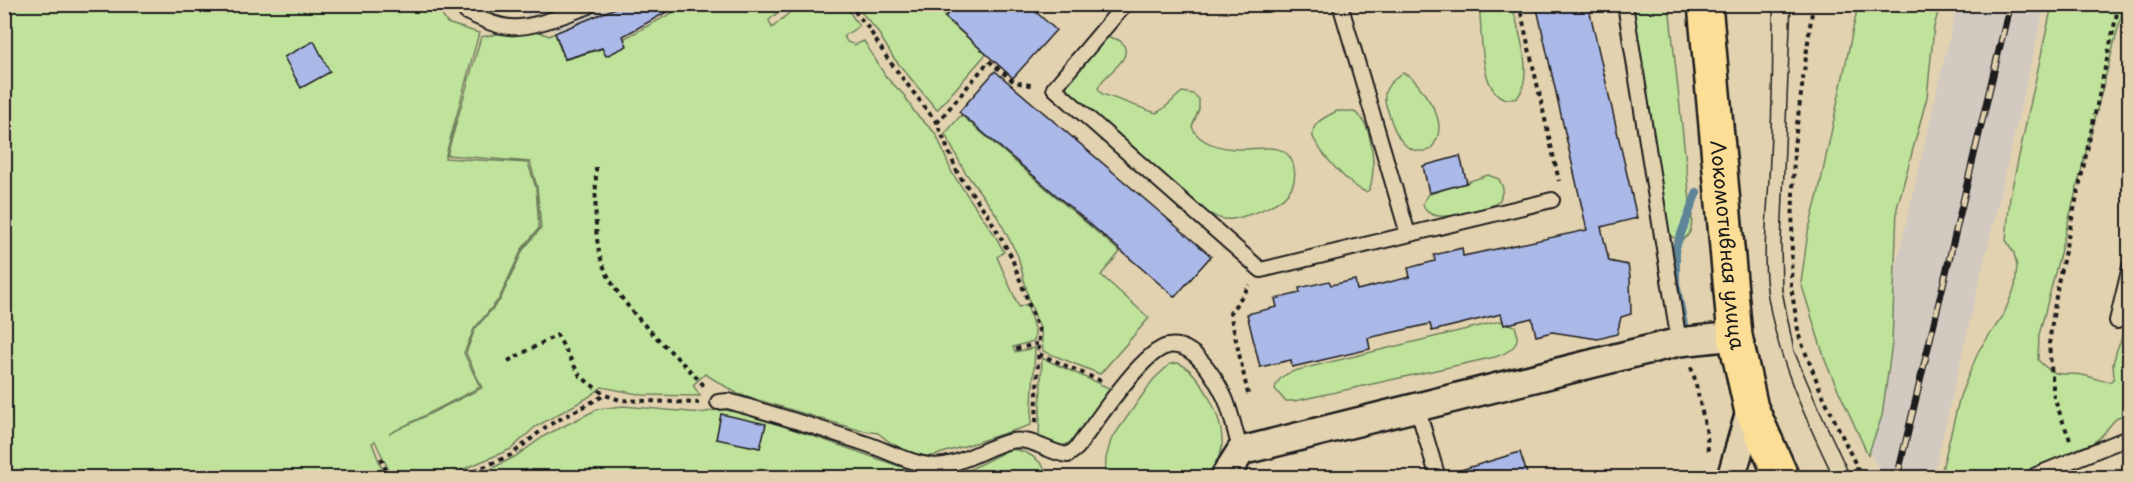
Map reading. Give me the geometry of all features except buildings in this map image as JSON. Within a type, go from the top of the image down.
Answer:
[{"type":"main road","name":"Локомотивная улица","points":[[1705,4],[1735,336],[1751,408],[1782,477]]},
{"type":"street","points":[[1224,477],[1241,451],[1679,342],[1735,336]]},
{"type":"street","points":[[1731,477],[1751,408]]},
{"type":"lane","points":[[1125,4],[1053,88],[1261,270],[1557,195]]},
{"type":"lane","points":[[1340,4],[1408,234]]},
{"type":"lane","points":[[1625,4],[1679,342]]},
{"type":"lane","points":[[466,12],[492,24],[512,28],[536,23],[588,5]]},
{"type":"lane","points":[[2117,321],[2130,267]]},
{"type":"lane","points":[[718,402],[728,401],[799,421],[904,459],[931,466],[951,463],[1012,441],[1035,442],[1060,454],[1068,455],[1077,448],[1144,361],[1167,346],[1188,348],[1204,364],[1225,398],[1241,451]]},
{"type":"lane","points":[[1417,407],[1438,477]]},
{"type":"lane","points":[[2034,477],[2126,439],[2130,441]]},
{"type":"path","points":[[849,4],[937,123],[958,174],[988,215],[1011,256],[1039,331],[1035,442]]},
{"type":"path","points":[[1519,4],[1557,195]]},
{"type":"path","points":[[1813,4],[1794,147],[1791,286],[1799,336],[1820,389],[1862,477]]},
{"type":"path","points":[[2076,459],[2054,398],[2049,344],[2058,284],[2119,4]]},
{"type":"path","points":[[937,123],[989,61],[1014,82],[1053,88]]},
{"type":"path","points":[[596,167],[598,248],[608,278],[626,304],[718,402]]},
{"type":"path","points":[[1250,400],[1230,313],[1261,270]]},
{"type":"path","points":[[508,361],[557,335],[580,376],[605,396],[620,400],[693,404],[718,402]]},
{"type":"path","points":[[1679,342],[1694,376],[1707,434],[1708,459]]},
{"type":"path","points":[[1016,349],[1040,343]]},
{"type":"path","points":[[1039,354],[1120,390]]},
{"type":"path","points":[[458,477],[512,455],[547,426],[605,396]]},
{"type":"path","points":[[381,458],[389,477]]},
{"type":"shaded area","points":[[507,5],[684,5],[598,50],[564,59],[555,32],[540,9],[528,16]]},
{"type":"shaded area","points":[[1957,5],[2045,5],[1933,477],[1882,477],[1858,429]]},
{"type":"green space","points":[[4,5],[436,5],[447,23],[479,33],[445,158],[528,163],[536,188],[539,228],[522,249],[499,299],[474,329],[464,353],[480,387],[389,434],[482,388],[466,353],[475,329],[500,300],[523,250],[541,228],[537,187],[530,162],[447,155],[481,37],[530,28],[549,36],[555,33],[564,60],[608,47],[687,5],[787,5],[769,20],[772,28],[798,5],[845,5],[859,26],[844,36],[847,42],[855,45],[864,41],[886,77],[904,95],[915,113],[936,134],[952,173],[1004,252],[997,257],[1019,307],[1027,304],[1035,332],[1034,341],[1013,347],[1015,352],[1035,348],[1031,425],[933,456],[921,456],[891,443],[878,433],[859,430],[738,394],[705,374],[693,385],[700,396],[643,395],[602,387],[535,427],[511,449],[445,477],[392,477],[375,441],[372,443],[385,477],[5,477]]},
{"type":"green space","points":[[855,5],[940,5],[949,12],[944,17],[986,54],[937,110],[893,57],[876,29]]},
{"type":"green space","points":[[1479,5],[1512,5],[1525,66],[1525,78],[1517,98],[1504,98],[1494,91],[1488,79],[1482,47]]},
{"type":"green space","points":[[1630,5],[1669,5],[1692,220],[1688,235],[1680,240],[1670,236],[1667,229]]},
{"type":"green space","points":[[1858,5],[1940,5],[1934,27],[1927,97],[1897,208],[1892,343],[1882,416],[1868,455],[1826,363],[1801,283],[1808,232],[1818,195]]},
{"type":"green space","points":[[2052,5],[2124,5],[2039,335],[2038,360],[2045,367],[2057,373],[2079,374],[2102,381],[2111,381],[2114,378],[2113,364],[2117,349],[2126,323],[2129,324],[2129,414],[2115,420],[2097,440],[2067,455],[2062,463],[2060,477],[1940,478],[1960,396],[1979,350],[2003,316],[2015,287],[2017,266],[2014,253],[2006,240],[2010,197]]},
{"type":"green space","points":[[1106,38],[1120,41],[1125,50],[1121,61],[1098,88],[1102,94],[1156,113],[1182,92],[1193,94],[1199,99],[1199,109],[1192,127],[1200,138],[1226,148],[1278,149],[1289,157],[1295,174],[1290,190],[1284,197],[1269,207],[1251,214],[1234,219],[1217,217],[1199,207],[1066,90],[1067,83],[1075,69]]},
{"type":"green space","points":[[1403,73],[1410,76],[1417,84],[1436,114],[1438,135],[1430,150],[1421,151],[1408,147],[1402,142],[1391,122],[1385,102],[1385,93],[1387,87]]},
{"type":"green space","points":[[1337,111],[1356,113],[1362,119],[1370,138],[1373,172],[1369,190],[1366,192],[1351,183],[1336,168],[1313,137],[1314,127]]},
{"type":"green space","points":[[961,115],[1120,252],[1101,275],[1149,318],[1100,374],[1043,351],[1041,331],[1030,303],[1018,256],[996,214],[965,172],[945,134]]},
{"type":"green space","points":[[1488,175],[1499,179],[1503,188],[1500,200],[1493,205],[1443,216],[1427,211],[1423,204],[1427,195]]},
{"type":"green space","points":[[1500,321],[1515,326],[1517,338],[1510,350],[1495,357],[1295,401],[1285,401],[1275,389],[1280,379],[1296,371]]},
{"type":"green space","points":[[1042,358],[1111,389],[1075,438],[1061,446],[1052,445],[1039,438]]},
{"type":"green space","points":[[1178,363],[1195,376],[1202,385],[1218,420],[1222,446],[1211,477],[1105,478],[1106,458],[1111,440],[1153,380],[1170,364]]},
{"type":"green space","points":[[623,406],[701,413],[722,409],[767,420],[930,477],[473,478],[516,456],[546,435],[598,409]]},
{"type":"green space","points":[[1010,449],[1034,457],[1049,477],[955,477]]},
{"type":"waterway","points":[[1685,330],[1676,283],[1676,247],[1697,192]]},
{"type":"tram line","points":[[1773,4],[1766,283],[1773,321],[1786,367],[1803,412],[1834,478]]},
{"type":"tram line","points":[[1791,4],[1781,243],[1782,290],[1794,351],[1851,478]]},
{"type":"railway","points":[[1897,478],[2010,4]]}]
